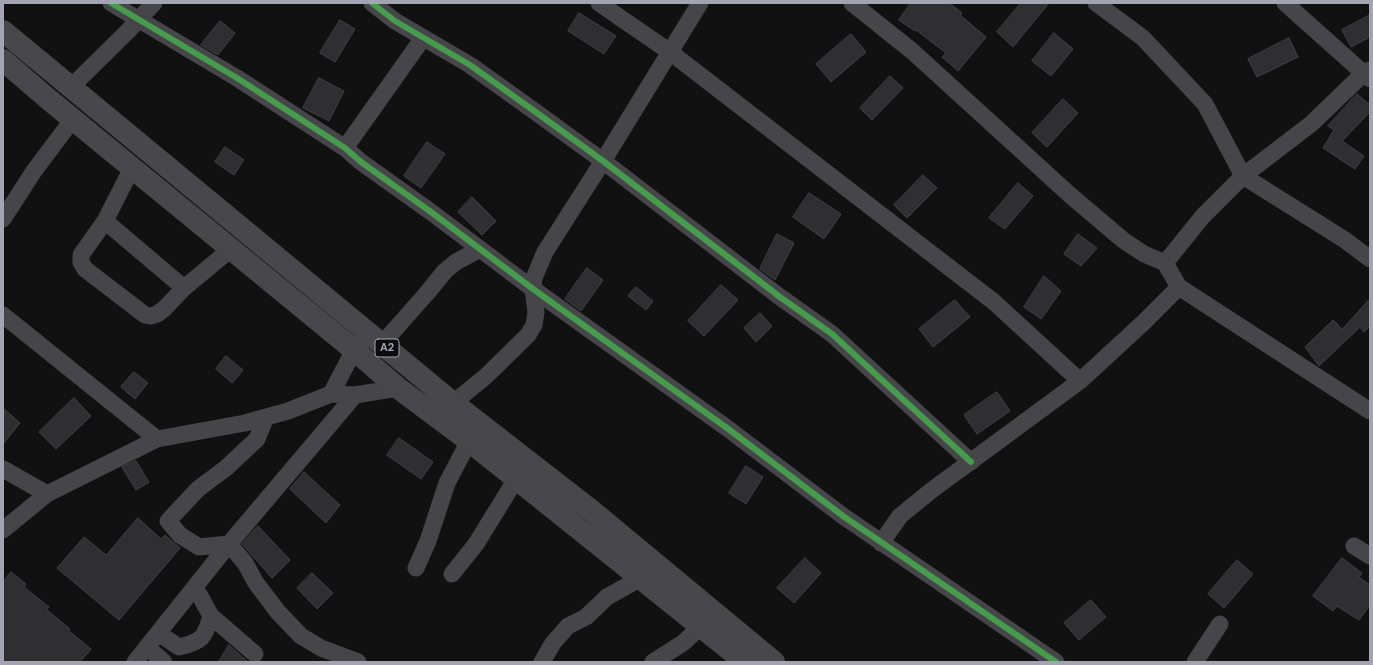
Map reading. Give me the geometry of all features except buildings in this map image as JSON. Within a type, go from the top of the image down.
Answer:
[{"type":"highway","name":"A2","points":[[3,32],[453,403],[592,511],[774,662]]},
{"type":"highway","name":"A2","points":[[3,60],[398,388],[469,441],[745,662]]},
{"type":"street","points":[[110,3],[237,78],[345,148],[361,162],[431,212],[533,289],[727,428],[843,516],[1056,662]]},
{"type":"street","points":[[71,87],[139,20],[154,3]]},
{"type":"street","points":[[372,3],[395,21],[470,65],[603,161],[780,297],[832,334],[971,462]]},
{"type":"street","points":[[599,3],[670,52],[994,302],[1080,381]]},
{"type":"street","points":[[453,403],[485,377],[528,335],[534,325],[536,312],[533,289],[534,278],[545,252],[700,3]]},
{"type":"street","points":[[852,3],[912,51],[1064,190],[1123,240],[1144,254],[1165,263],[1179,287],[1370,411]]},
{"type":"street","points":[[1096,3],[1143,38],[1205,104],[1243,176],[1345,240],[1370,259]]},
{"type":"street","points":[[1165,263],[1203,216],[1243,176],[1311,124],[1368,75],[1285,3]]},
{"type":"street","points":[[345,148],[423,38]]},
{"type":"street","points":[[3,219],[34,171],[73,119]]},
{"type":"street","points":[[132,168],[105,220],[81,255],[81,262],[85,269],[145,315],[151,316],[160,312],[184,288],[231,249]]},
{"type":"street","points":[[105,220],[184,288]]},
{"type":"street","points":[[331,394],[354,350],[375,338],[427,294],[445,271],[456,262],[480,249]]},
{"type":"street","points":[[881,543],[900,516],[932,490],[1080,381],[1143,323],[1179,287]]},
{"type":"street","points":[[3,315],[157,439]]},
{"type":"street","points":[[3,530],[47,494],[157,439],[266,418],[331,394],[355,395],[398,388]]},
{"type":"street","points":[[135,662],[229,544],[355,395]]},
{"type":"street","points":[[229,544],[199,547],[180,535],[168,521],[198,489],[226,468],[257,439],[266,418]]},
{"type":"street","points":[[416,568],[428,541],[447,483],[469,441]]},
{"type":"street","points":[[3,469],[47,494]]},
{"type":"street","points":[[452,574],[476,544],[516,479]]},
{"type":"street","points":[[229,544],[245,563],[256,583],[278,612],[301,636],[321,648],[358,662]]},
{"type":"street","points":[[1354,546],[1370,556]]},
{"type":"street","points":[[542,662],[552,643],[568,626],[586,617],[607,597],[641,578]]},
{"type":"street","points":[[195,587],[211,616],[255,654]]},
{"type":"street","points":[[158,633],[179,647],[193,644],[206,632],[211,616]]},
{"type":"street","points":[[1195,662],[1220,624]]},
{"type":"street","points":[[653,662],[683,643],[700,627]]},
{"type":"street","points":[[147,647],[164,662]]},
{"type":"cycle path","points":[[111,3],[237,78],[345,148],[361,162],[431,212],[533,289],[727,428],[843,516],[1056,662]]},
{"type":"cycle path","points":[[372,3],[395,21],[470,65],[537,113],[603,161],[780,297],[832,334],[971,462]]}]
